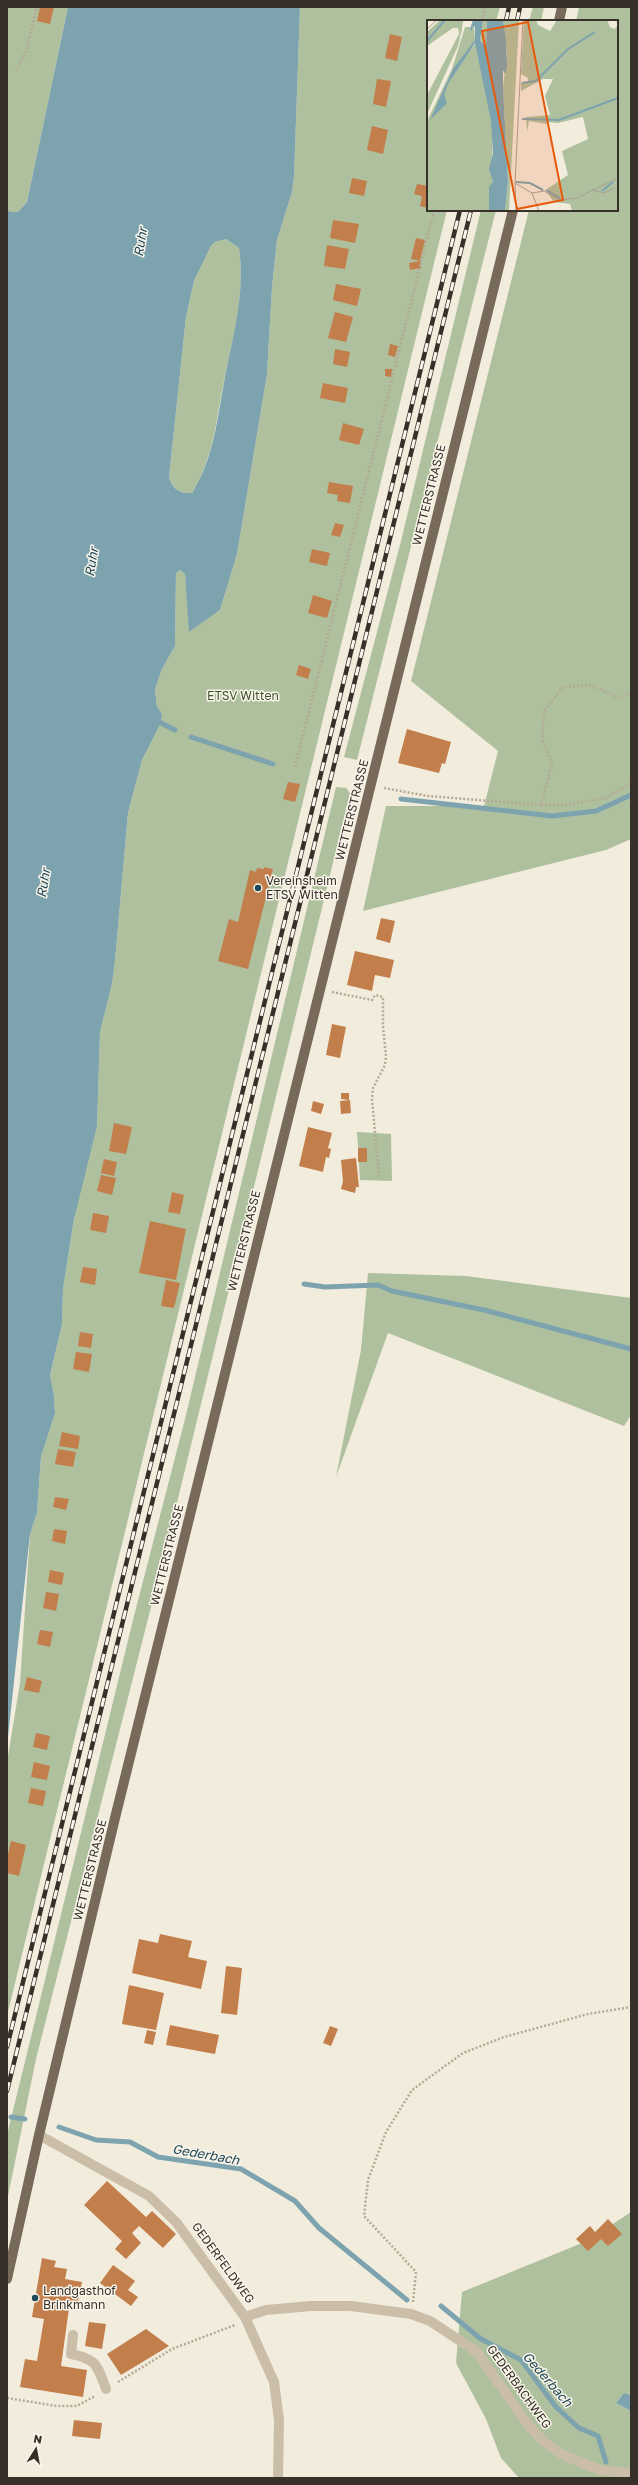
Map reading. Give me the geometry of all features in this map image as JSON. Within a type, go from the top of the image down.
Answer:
[{"type":"main road","points":[[559,20],[562,7]]},
{"type":"main road","name":"WETTERSTRASSE","points":[[7,2279],[39,2135],[513,211]]},
{"type":"street","name":"GEDERFELDWEG","points":[[39,2135],[149,2196],[176,2222],[246,2319],[274,2382],[279,2420],[278,2478]]},
{"type":"street","name":"GEDERBACHWEG","points":[[246,2319],[266,2310],[311,2306],[351,2306],[411,2314],[430,2321],[477,2352],[528,2425],[543,2441],[561,2454],[600,2470],[631,2473]]},
{"type":"street","points":[[73,2335],[71,2354],[88,2358],[98,2366],[106,2389]]},
{"type":"path","points":[[16,71],[26,51],[37,7]]},
{"type":"path","points":[[482,20],[485,7]]},
{"type":"path","points":[[295,767],[434,211]]},
{"type":"path","points":[[541,805],[552,764],[542,739],[544,711],[563,687],[591,685],[620,698],[631,693]]},
{"type":"path","points":[[371,786],[428,796],[541,805],[564,805],[606,798],[631,783]]},
{"type":"path","points":[[320,989],[366,1000],[372,1000],[375,995],[383,996],[383,1026],[386,1056],[385,1066],[373,1088],[372,1099],[379,1177]]},
{"type":"path","points":[[411,2314],[416,2272],[364,2216],[368,2180],[373,2166],[386,2132],[412,2090],[463,2053],[504,2037],[588,2014],[631,2007]]},
{"type":"path","points":[[7,2398],[57,2406],[77,2406],[172,2349],[246,2319]]},
{"type":"green space","points":[[7,7],[68,7],[27,202],[18,212],[10,212],[7,210]]},
{"type":"green space","name":"ETSV Witten","points":[[300,7],[500,7],[496,20],[427,20],[427,211],[447,211],[7,2016],[7,1762],[20,1683],[30,1534],[37,1513],[41,1457],[55,1413],[54,1395],[50,1375],[62,1325],[63,1289],[83,1162],[97,1126],[100,1032],[112,984],[115,961],[128,813],[142,760],[161,723],[162,714],[157,708],[155,689],[162,669],[175,646],[176,573],[180,570],[185,574],[190,631],[220,610],[237,554],[267,374],[272,287],[277,240],[292,192],[294,177]]},
{"type":"green space","points":[[533,7],[544,7],[541,20],[529,20]]},
{"type":"green space","points":[[579,7],[631,7],[631,839],[606,850],[363,911],[386,806],[484,806],[498,751],[411,681],[529,211],[618,211],[618,20],[576,20]]},
{"type":"green space","points":[[481,211],[496,211],[357,760],[344,757],[401,541]]},
{"type":"green space","points":[[226,239],[239,248],[241,283],[237,318],[213,441],[205,466],[192,493],[183,493],[175,488],[169,477],[186,317],[194,281],[211,246],[215,242]]},
{"type":"green space","points":[[336,787],[346,788],[350,793],[162,1564],[36,2059],[7,2201],[7,2135],[134,1616],[185,1419]]},
{"type":"green space","points":[[357,1132],[391,1134],[392,1181],[360,1180]]},
{"type":"green space","points":[[368,1273],[466,1276],[631,1298],[631,1415],[624,1426],[388,1333],[336,1477],[361,1350]]},
{"type":"green space","points":[[631,2212],[631,2395],[624,2393],[616,2403],[631,2411],[631,2478],[519,2478],[501,2458],[486,2419],[456,2363],[462,2292],[587,2241]]},
{"type":"water","name":"Ruhr","points":[[68,7],[300,7],[294,177],[292,192],[277,240],[272,287],[267,374],[237,554],[220,610],[189,632],[185,574],[180,570],[176,573],[175,646],[162,669],[155,689],[157,707],[162,714],[161,723],[142,760],[128,813],[115,961],[112,984],[100,1032],[97,1126],[74,1219],[63,1289],[62,1325],[50,1375],[54,1395],[55,1413],[41,1457],[37,1513],[30,1534],[7,1746],[7,210],[11,212],[18,212],[27,202]],"holes":[[[226,239],[239,248],[241,284],[237,319],[213,442],[205,467],[192,493],[183,493],[172,485],[169,477],[186,317],[194,281],[211,246],[215,242]]]},
{"type":"water","points":[[624,2393],[631,2395],[631,2411],[616,2403]]},
{"type":"building","points":[[40,7],[54,7],[50,24],[37,21]]},
{"type":"building","points":[[390,34],[402,37],[397,61],[385,58]]},
{"type":"building","points":[[377,79],[391,81],[386,107],[373,104]]},
{"type":"building","points":[[372,126],[388,130],[383,154],[367,150]]},
{"type":"building","points":[[352,178],[367,181],[364,196],[349,193]]},
{"type":"building","points":[[417,184],[427,186],[427,208],[420,206],[422,196],[414,194]]},
{"type":"building","points":[[333,220],[359,224],[355,243],[330,238]]},
{"type":"building","points":[[416,238],[425,240],[420,261],[411,259]]},
{"type":"building","points":[[327,245],[349,249],[345,269],[324,266]]},
{"type":"building","points":[[420,261],[421,268],[410,270],[409,263]]},
{"type":"building","points":[[336,284],[361,289],[357,306],[333,300]]},
{"type":"building","points":[[335,312],[353,317],[346,342],[328,338]]},
{"type":"building","points":[[390,344],[398,346],[395,357],[388,355]]},
{"type":"building","points":[[335,349],[350,352],[347,367],[333,364]]},
{"type":"building","points":[[385,369],[392,369],[391,377],[385,376]]},
{"type":"building","points":[[323,383],[348,388],[345,403],[320,398]]},
{"type":"building","points":[[343,423],[364,429],[359,445],[339,440]]},
{"type":"building","points":[[329,482],[353,486],[350,503],[337,501],[338,495],[327,493]]},
{"type":"building","points":[[335,523],[344,525],[340,537],[331,535]]},
{"type":"building","points":[[312,549],[330,553],[327,566],[309,562]]},
{"type":"building","points":[[313,595],[332,601],[327,618],[308,613]]},
{"type":"building","points":[[299,665],[311,669],[308,679],[296,675]]},
{"type":"building","points":[[407,729],[451,742],[445,764],[442,763],[439,773],[398,763]]},
{"type":"building","points":[[288,782],[300,784],[295,802],[283,799]]},
{"type":"building","points":[[264,867],[273,869],[248,969],[218,961],[229,919],[238,922],[250,870],[256,872],[257,868],[264,869]]},
{"type":"building","points":[[381,918],[395,921],[390,943],[376,939]]},
{"type":"building","points":[[355,951],[394,960],[390,978],[375,975],[372,991],[347,985]]},
{"type":"building","points":[[332,1024],[346,1027],[340,1058],[326,1055]]},
{"type":"building","points":[[341,1093],[349,1093],[349,1100],[341,1099]]},
{"type":"building","points":[[350,1100],[351,1113],[341,1114],[340,1101]]},
{"type":"building","points":[[313,1101],[324,1104],[321,1114],[311,1111]]},
{"type":"building","points":[[114,1123],[132,1127],[126,1154],[109,1151]]},
{"type":"building","points":[[308,1127],[332,1133],[328,1148],[331,1149],[329,1158],[326,1157],[323,1172],[299,1166]]},
{"type":"building","points":[[358,1148],[367,1148],[367,1162],[358,1162]]},
{"type":"building","points":[[356,1158],[359,1187],[356,1187],[355,1193],[341,1189],[343,1181],[341,1160]]},
{"type":"building","points":[[104,1159],[117,1162],[114,1176],[101,1173]]},
{"type":"building","points":[[101,1175],[116,1178],[112,1195],[97,1191]]},
{"type":"building","points":[[172,1192],[184,1195],[180,1214],[168,1212]]},
{"type":"building","points":[[93,1213],[109,1216],[106,1233],[90,1230]]},
{"type":"building","points":[[150,1221],[186,1229],[176,1280],[139,1273]]},
{"type":"building","points":[[83,1267],[97,1269],[95,1285],[80,1282]]},
{"type":"building","points":[[166,1280],[180,1283],[174,1308],[161,1306]]},
{"type":"building","points":[[80,1332],[93,1334],[91,1348],[78,1346]]},
{"type":"building","points":[[76,1352],[92,1354],[89,1372],[73,1369]]},
{"type":"building","points":[[62,1432],[80,1436],[78,1449],[59,1446]]},
{"type":"building","points":[[58,1449],[76,1452],[73,1467],[55,1464]]},
{"type":"building","points":[[55,1497],[69,1499],[66,1510],[53,1507]]},
{"type":"building","points":[[54,1529],[67,1531],[65,1544],[52,1541]]},
{"type":"building","points":[[50,1570],[64,1573],[62,1585],[48,1582]]},
{"type":"building","points":[[46,1592],[59,1594],[56,1611],[43,1608]]},
{"type":"building","points":[[40,1630],[53,1632],[50,1647],[37,1644]]},
{"type":"building","points":[[27,1677],[42,1681],[39,1693],[24,1690]]},
{"type":"building","points":[[36,1733],[50,1736],[47,1750],[33,1747]]},
{"type":"building","points":[[34,1762],[50,1766],[47,1780],[31,1777]]},
{"type":"building","points":[[31,1788],[46,1791],[43,1806],[28,1803]]},
{"type":"building","points":[[11,1841],[26,1845],[19,1876],[7,1873],[7,1859]]},
{"type":"building","points":[[160,1934],[192,1941],[188,1957],[207,1961],[201,1989],[132,1973],[139,1939],[158,1943]]},
{"type":"building","points":[[226,1966],[242,1968],[237,2015],[221,2013]]},
{"type":"building","points":[[129,1985],[164,1993],[156,2030],[122,2024]]},
{"type":"building","points":[[170,2025],[219,2035],[215,2054],[166,2045]]},
{"type":"building","points":[[330,2026],[338,2029],[331,2046],[323,2043]]},
{"type":"building","points":[[147,2030],[156,2032],[153,2045],[144,2043]]},
{"type":"building","points":[[107,2181],[146,2217],[152,2211],[176,2234],[163,2248],[139,2226],[132,2233],[141,2243],[126,2259],[115,2249],[122,2241],[84,2205]]},
{"type":"building","points":[[608,2219],[622,2234],[608,2246],[601,2239],[588,2251],[576,2239],[590,2226],[595,2232]]},
{"type":"building","points":[[42,2258],[56,2261],[54,2267],[67,2269],[65,2279],[82,2282],[78,2302],[70,2301],[61,2366],[87,2370],[83,2397],[20,2387],[25,2359],[37,2361],[44,2319],[32,2317]]},
{"type":"building","points":[[113,2265],[135,2281],[128,2290],[138,2297],[131,2306],[100,2283]]},
{"type":"building","points":[[89,2322],[106,2324],[102,2349],[85,2346]]},
{"type":"building","points":[[146,2329],[169,2346],[121,2375],[107,2354]]},
{"type":"building","points":[[74,2420],[102,2423],[100,2439],[72,2436]]},
{"type":"waterway","points":[[161,723],[175,730]]},
{"type":"waterway","points":[[191,737],[273,764]]},
{"type":"waterway","points":[[401,799],[552,816],[596,811],[631,795]]},
{"type":"waterway","points":[[304,1284],[325,1287],[378,1285],[392,1291],[484,1310],[631,1349]]},
{"type":"waterway","name":"Gederbach","points":[[11,2117],[25,2119]]},
{"type":"waterway","name":"Gederbach","points":[[59,2127],[96,2140],[130,2142],[158,2157],[241,2169],[295,2201],[319,2228],[407,2300]]},
{"type":"waterway","name":"Gederbach","points":[[441,2306],[481,2339],[521,2360],[556,2407],[579,2428],[598,2436],[606,2462]]},
{"type":"railway","points":[[506,20],[509,7]]},
{"type":"railway","points":[[517,20],[520,7]]},
{"type":"railway","points":[[7,2047],[460,211]]},
{"type":"railway","points":[[7,2091],[471,211]]},
{"type":"place","name":"Vereinsheim ETSV Witten","points":[[258,888]]},
{"type":"place","name":"Landgasthof Brinkmann","points":[[35,2298]]}]
